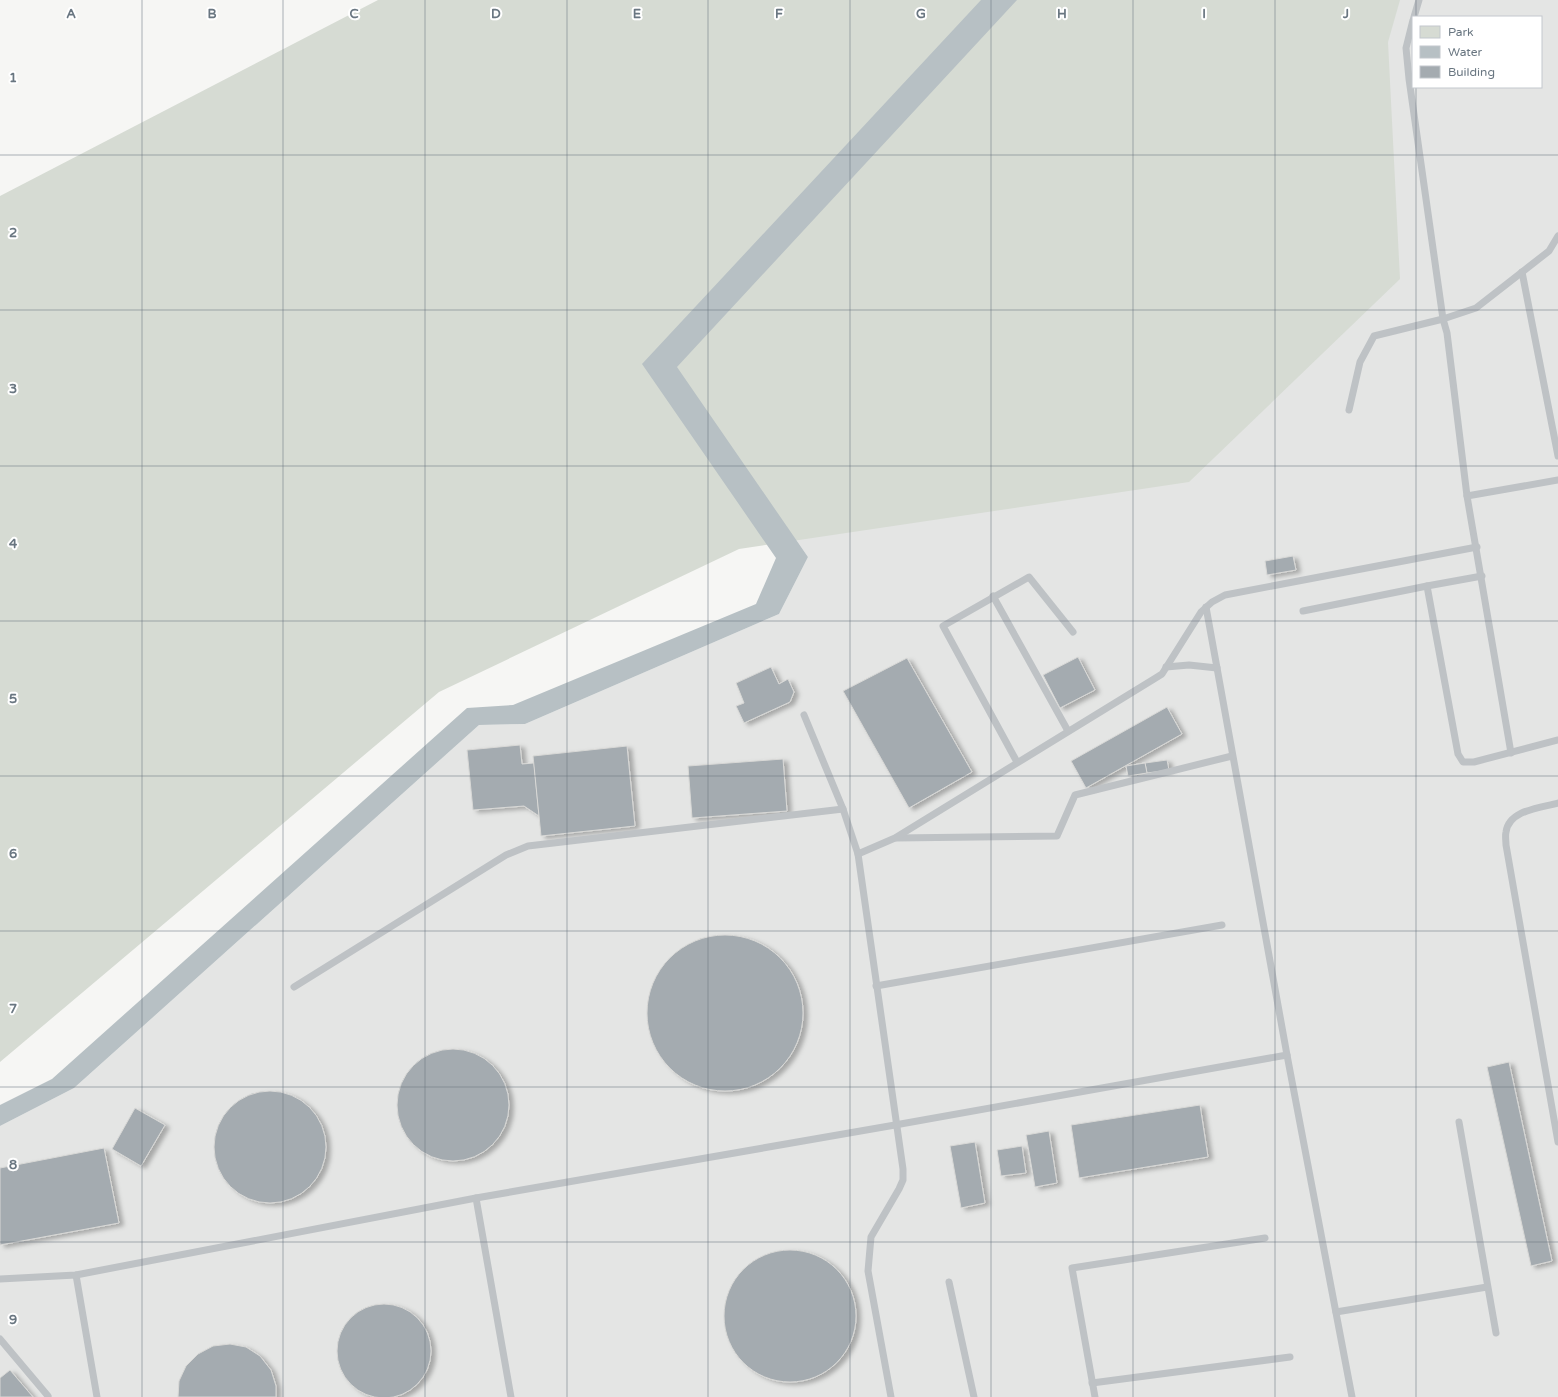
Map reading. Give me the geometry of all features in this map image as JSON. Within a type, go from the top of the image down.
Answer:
[{"type":"lane","points":[[1414,16],[1419,0]]},
{"type":"lane","points":[[1412,22],[1406,48],[1409,79],[1443,319],[1447,334],[1467,496],[1482,576],[1511,753]]},
{"type":"lane","points":[[1349,410],[1360,362],[1374,336],[1443,319],[1476,308],[1549,251],[1558,236]]},
{"type":"lane","points":[[1522,272],[1558,456]]},
{"type":"lane","points":[[1467,496],[1558,480]]},
{"type":"lane","points":[[858,854],[895,838],[1162,674],[1201,612],[1212,602],[1225,596],[1477,547]]},
{"type":"lane","points":[[1302,610],[1482,576]]},
{"type":"lane","points":[[1017,762],[943,626],[993,596],[1029,577],[1073,632]]},
{"type":"lane","points":[[1427,586],[1458,754],[1463,762],[1474,762],[1558,740]]},
{"type":"lane","points":[[993,596],[1068,731]]},
{"type":"lane","points":[[1206,607],[1287,1055],[1352,1397]]},
{"type":"lane","points":[[1166,667],[1189,665],[1217,668]]},
{"type":"lane","points":[[804,715],[843,809],[858,854],[902,1169],[902,1180],[899,1189],[871,1237],[868,1271],[891,1397]]},
{"type":"lane","points":[[895,838],[1057,836],[1075,795],[1232,756]]},
{"type":"lane","points":[[1558,803],[1518,815],[1511,820],[1506,832],[1506,845],[1558,1142]]},
{"type":"lane","points":[[294,988],[506,854],[528,846],[843,809]]},
{"type":"lane","points":[[876,986],[1222,925]]},
{"type":"lane","points":[[0,1279],[76,1275],[476,1198],[1287,1055]]},
{"type":"lane","points":[[1459,1122],[1496,1333]]},
{"type":"lane","points":[[476,1198],[511,1397]]},
{"type":"lane","points":[[1094,1397],[1072,1268],[1265,1238]]},
{"type":"lane","points":[[76,1275],[97,1397]]},
{"type":"lane","points":[[949,1282],[974,1397]]},
{"type":"lane","points":[[1336,1312],[1487,1287]]},
{"type":"lane","points":[[0,1339],[48,1396]]},
{"type":"lane","points":[[1092,1383],[1290,1357]]},
{"type":"shaded area","points":[[1017,0],[1558,0],[1558,1397],[0,1397],[0,1126],[74,1088],[479,725],[525,724],[779,614],[808,557],[676,367]]},
{"type":"green space","points":[[378,0],[1400,0],[1388,42],[1400,279],[1189,482],[739,549],[439,692],[0,1062],[0,196]]},
{"type":"water","points":[[981,0],[1017,0],[677,367],[808,557],[779,614],[525,724],[479,725],[74,1088],[0,1126],[0,1105],[52,1079],[467,708],[513,705],[756,604],[776,558],[642,364]]},
{"type":"building","points":[[1293,556],[1296,570],[1267,575],[1265,561]]},
{"type":"building","points":[[1078,657],[1095,690],[1060,708],[1043,675]]},
{"type":"building","points":[[907,658],[972,772],[909,808],[843,691]]},
{"type":"building","points":[[771,667],[779,684],[788,679],[794,692],[790,702],[744,723],[736,706],[744,703],[736,683]]},
{"type":"building","points":[[1167,707],[1182,734],[1086,788],[1071,761]]},
{"type":"building","points":[[520,745],[522,764],[534,763],[539,816],[524,806],[473,810],[467,750]]},
{"type":"building","points":[[627,746],[635,826],[541,836],[533,756]]},
{"type":"building","points":[[783,759],[787,811],[692,818],[688,766]]},
{"type":"building","points":[[1167,760],[1169,770],[1147,773],[1145,763]]},
{"type":"building","points":[[1145,763],[1147,773],[1128,776],[1126,766]]},
{"type":"building","points":[[725,935],[755,941],[768,948],[780,958],[790,970],[797,983],[803,1013],[797,1043],[790,1056],[780,1068],[768,1078],[755,1085],[725,1091],[695,1085],[682,1078],[670,1068],[660,1056],[653,1043],[647,1013],[653,983],[660,970],[670,958],[682,948],[695,941]]},
{"type":"building","points":[[453,1049],[474,1053],[492,1066],[505,1084],[509,1105],[505,1126],[492,1144],[474,1157],[453,1161],[432,1157],[414,1144],[401,1126],[397,1105],[401,1084],[414,1066],[432,1053]]},
{"type":"building","points":[[1509,1062],[1552,1261],[1531,1266],[1487,1067]]},
{"type":"building","points":[[270,1091],[291,1095],[309,1108],[322,1126],[326,1147],[322,1168],[309,1186],[291,1199],[270,1203],[249,1199],[231,1186],[218,1168],[214,1147],[218,1126],[231,1108],[249,1095]]},
{"type":"building","points":[[1200,1105],[1208,1157],[1079,1178],[1071,1125]]},
{"type":"building","points":[[135,1108],[165,1125],[141,1166],[112,1149]]},
{"type":"building","points":[[1049,1131],[1057,1183],[1035,1187],[1026,1135]]},
{"type":"building","points":[[975,1142],[985,1203],[961,1208],[950,1146]]},
{"type":"building","points":[[1022,1146],[1026,1173],[1001,1176],[997,1150]]},
{"type":"building","points":[[104,1148],[119,1223],[0,1245],[0,1168]]},
{"type":"building","points":[[796,1250],[815,1255],[827,1261],[837,1269],[845,1279],[851,1291],[855,1303],[855,1329],[851,1341],[845,1353],[837,1363],[827,1371],[815,1377],[803,1381],[784,1382],[765,1377],[753,1371],[743,1363],[735,1353],[729,1341],[725,1329],[724,1310],[729,1291],[735,1279],[743,1269],[753,1261],[765,1255],[777,1251]]},
{"type":"building","points":[[384,1304],[402,1308],[417,1318],[427,1333],[431,1351],[427,1369],[417,1384],[402,1394],[384,1398],[366,1394],[351,1384],[341,1369],[337,1351],[341,1333],[351,1318],[366,1308]]},
{"type":"building","points":[[230,1344],[246,1347],[260,1356],[271,1370],[276,1386],[276,1397],[178,1397],[179,1381],[186,1366],[198,1354],[213,1346]]},
{"type":"building","points":[[10,1370],[33,1397],[0,1397],[0,1378]]}]
